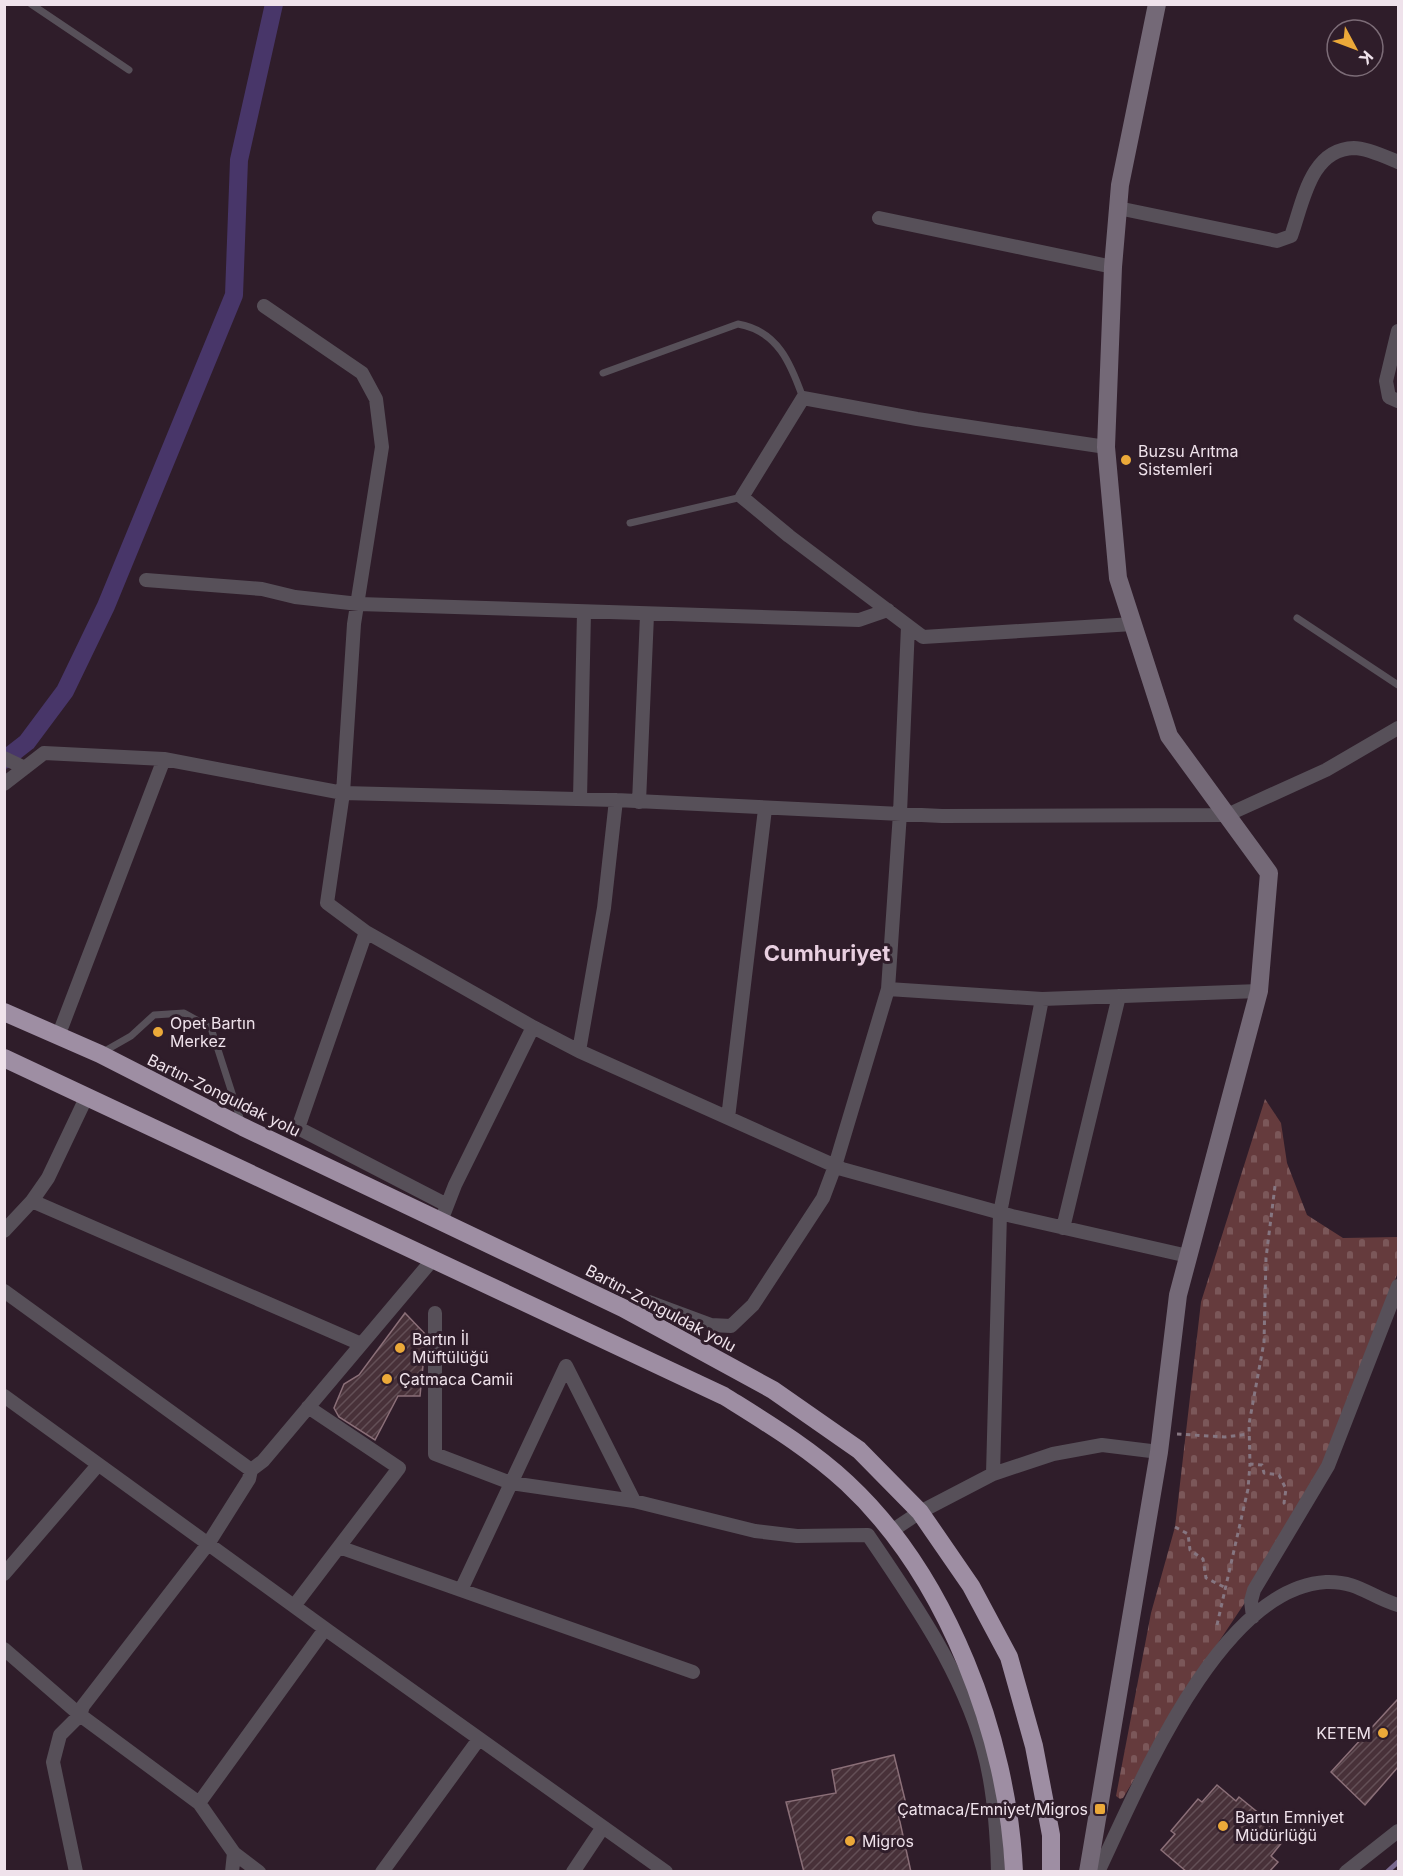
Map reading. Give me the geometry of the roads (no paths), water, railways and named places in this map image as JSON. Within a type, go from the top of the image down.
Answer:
[{"type":"highway","name":"Bartın-Zonguldak yolu","points":[[4,1012],[100,1054],[243,1127],[444,1213],[773,1390],[859,1450],[920,1512],[971,1586],[1009,1657],[1034,1746],[1051,1835],[1051,1872]]},
{"type":"highway","points":[[4,1058],[724,1396],[798,1442],[846,1482],[879,1515],[916,1569],[960,1645],[990,1728],[1006,1790],[1014,1872]]},
{"type":"main road","points":[[1088,1872],[1159,1452],[1178,1295],[1259,991],[1269,873],[1169,736],[1118,578],[1106,447],[1113,267],[1120,185],[1157,4]]},
{"type":"street","points":[[1118,208],[1277,241],[1291,236],[1316,167],[1334,152],[1355,148],[1398,162]]},
{"type":"street","points":[[879,218],[1113,267]]},
{"type":"street","points":[[264,306],[362,373],[376,399],[382,447],[359,604],[354,624],[342,794],[327,903],[366,932],[579,1051],[835,1166],[1000,1213],[1188,1256]]},
{"type":"street","points":[[1398,331],[1386,381],[1389,398],[1398,401]]},
{"type":"street","points":[[1106,447],[917,419],[803,398],[742,497],[789,536],[923,637],[1133,624]]},
{"type":"street","points":[[146,580],[262,590],[295,597],[359,604],[859,620],[888,610]]},
{"type":"street","points":[[580,799],[584,612]]},
{"type":"street","points":[[639,802],[647,615]]},
{"type":"street","points":[[623,1308],[649,1302],[711,1325],[731,1326],[753,1305],[823,1198],[835,1166],[888,989],[900,813],[908,626]]},
{"type":"street","points":[[4,784],[44,753],[164,759],[342,794],[616,800],[942,816],[1227,815],[1326,770],[1398,728]]},
{"type":"street","points":[[4,758],[24,768]]},
{"type":"street","points":[[62,1026],[164,759]]},
{"type":"street","points":[[579,1051],[604,908],[616,800]]},
{"type":"street","points":[[728,1118],[765,809]]},
{"type":"street","points":[[366,932],[298,1128],[444,1213],[533,1027]]},
{"type":"street","points":[[888,989],[1042,999],[1259,991]]},
{"type":"street","points":[[1063,1228],[1119,996]]},
{"type":"street","points":[[993,1474],[1000,1213],[1042,999]]},
{"type":"street","points":[[4,1231],[10,1214],[32,1202],[48,1178],[86,1098]]},
{"type":"street","points":[[32,1202],[361,1344]]},
{"type":"street","points":[[76,1872],[53,1761],[60,1735],[80,1715],[84,1706],[208,1544],[249,1479],[251,1470],[308,1407],[434,1258]]},
{"type":"street","points":[[1253,1617],[1251,1601],[1254,1590],[1328,1466],[1398,1286]]},
{"type":"street","points":[[4,1291],[251,1470]]},
{"type":"street","points":[[435,1312],[435,1454],[511,1484],[634,1501],[755,1531],[796,1536],[868,1535],[926,1620],[964,1699],[983,1749],[997,1836],[998,1872]]},
{"type":"street","points":[[461,1590],[566,1366],[634,1501]]},
{"type":"street","points":[[4,1396],[666,1872]]},
{"type":"street","points":[[294,1606],[399,1468],[308,1407]]},
{"type":"street","points":[[890,1532],[920,1512],[993,1474],[1053,1454],[1102,1445],[1159,1452]]},
{"type":"street","points":[[4,1574],[98,1464]]},
{"type":"street","points":[[339,1547],[693,1672]]},
{"type":"street","points":[[1098,1872],[1150,1763],[1190,1694],[1213,1659],[1253,1617],[1294,1590],[1323,1582],[1359,1587],[1398,1605]]},
{"type":"street","points":[[199,1803],[325,1629]]},
{"type":"street","points":[[4,1649],[80,1715],[199,1803],[234,1853],[258,1872]]},
{"type":"street","points":[[382,1872],[479,1739]]},
{"type":"street","points":[[573,1872],[603,1827]]},
{"type":"street","points":[[1346,1872],[1398,1831]]},
{"type":"street","points":[[232,1872],[234,1853]]},
{"type":"lane","points":[[31,4],[129,70]]},
{"type":"lane","points":[[603,373],[738,324],[752,328],[772,342],[790,362],[803,398]]},
{"type":"lane","points":[[630,523],[742,497]]},
{"type":"lane","points":[[1297,618],[1398,685]]},
{"type":"lane","points":[[100,1054],[131,1036],[154,1015],[184,1013],[211,1028],[243,1127]]},
{"type":"waterway","points":[[4,760],[27,742],[65,691],[106,606],[234,295],[239,160],[274,4]]},
{"type":"waterway","points":[[1387,1872],[1398,1862]]},
{"type":"place","name":"Buzsu Arıtma Sistemleri","points":[[1126,460]]},
{"type":"place","name":"Opet Bartın Merkez","points":[[158,1032]]},
{"type":"place","name":"Bartın İl Müftülüğü","points":[[400,1348]]},
{"type":"place","name":"Çatmaca Camii","points":[[387,1379]]},
{"type":"place","name":"KETEM","points":[[1383,1733]]},
{"type":"place","name":"Çatmaca/Emniyet/Migros","points":[[1100,1809]]},
{"type":"place","name":"Bartın Emniyet Müdürlüğü","points":[[1223,1826]]},
{"type":"place","name":"Migros","points":[[850,1841]]},
{"type":"district","name":"Cumhuriyet","points":[[827,953]]}]
